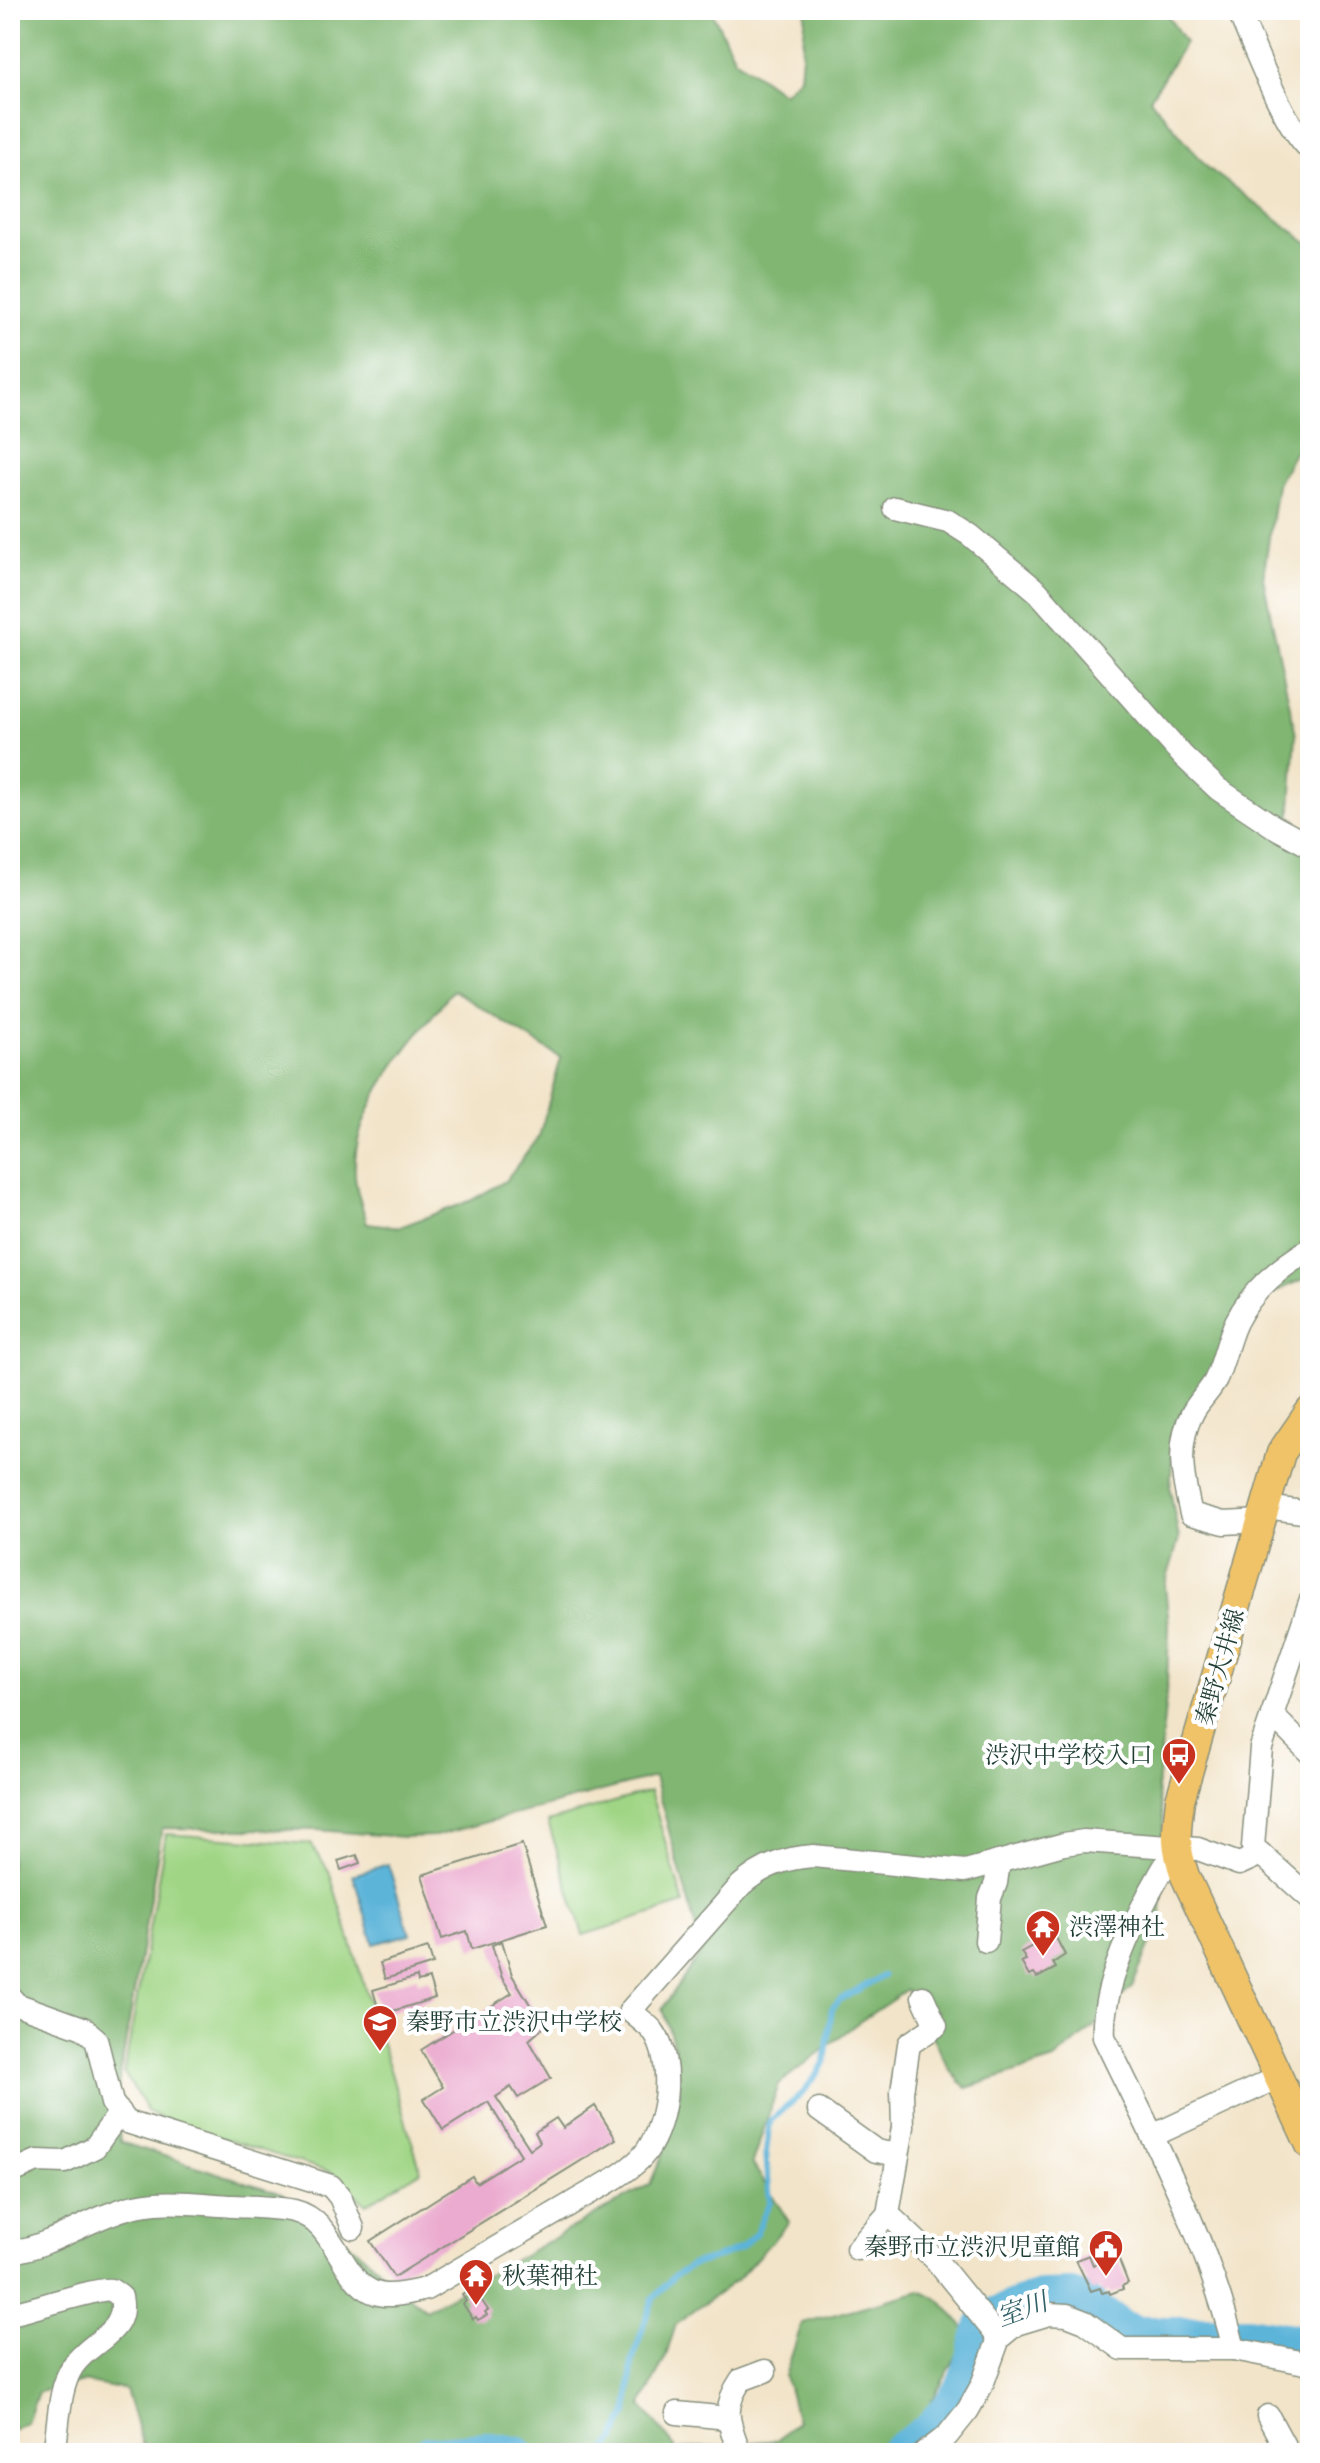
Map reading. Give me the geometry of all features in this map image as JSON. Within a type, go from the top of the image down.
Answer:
[{"type":"main road","name":"秦野大井線","points":[[1310,1411],[1281,1453],[1180,1800],[1176,1848],[1185,1876],[1310,2145]]},
{"type":"street","points":[[1238,10],[1286,115],[1300,140],[1310,149]]},
{"type":"street","points":[[895,508],[948,521],[970,535],[1038,592],[1183,756],[1218,789],[1273,826],[1310,846]]},
{"type":"street","points":[[1310,1249],[1283,1267],[1253,1294],[1236,1322],[1214,1382],[1187,1423],[1182,1443],[1184,1484],[1191,1514],[1224,1523],[1264,1514],[1310,1513]]},
{"type":"street","points":[[1309,1609],[1261,1748],[1253,1847],[1310,1898]]},
{"type":"street","points":[[1272,1715],[1310,1753]]},
{"type":"street","points":[[10,2252],[29,2250],[125,2208],[153,2203],[275,2208],[297,2212],[312,2219],[331,2240],[362,2286],[380,2295],[400,2295],[426,2289],[611,2181],[642,2157],[655,2134],[665,2099],[668,2071],[653,2031],[630,2011],[756,1872],[794,1857],[813,1856],[965,1871],[1084,1841],[1198,1849],[1239,1864],[1261,1854]]},
{"type":"street","points":[[1176,1848],[1151,1886],[1108,1995],[1104,2037],[1200,2240],[1233,2346]]},
{"type":"street","points":[[986,1941],[990,1898],[999,1862]]},
{"type":"street","points":[[10,1997],[16,2004],[83,2028],[96,2039],[112,2103],[127,2122],[331,2186],[361,2224],[331,2240]]},
{"type":"street","points":[[857,2249],[888,2214],[903,2127],[902,2092],[909,2044],[936,2026],[923,1997]]},
{"type":"street","points":[[1152,2136],[1279,2077]]},
{"type":"street","points":[[819,2110],[876,2151],[898,2155]]},
{"type":"street","points":[[10,2173],[37,2161],[65,2162],[95,2147],[120,2112]]},
{"type":"street","points":[[888,2214],[935,2259],[996,2334]]},
{"type":"street","points":[[10,2314],[98,2290],[112,2290],[121,2297],[124,2311],[119,2323],[72,2367],[54,2453]]},
{"type":"street","points":[[925,2453],[947,2436],[968,2410],[982,2385],[996,2334],[1049,2314],[1067,2315],[1085,2322],[1122,2349],[1233,2346],[1310,2364]]},
{"type":"street","points":[[740,2453],[728,2418],[729,2401],[741,2380],[765,2371]]},
{"type":"street","points":[[677,2413],[728,2418]]},
{"type":"street","points":[[1268,2416],[1288,2453]]},
{"type":"green space","points":[[10,10],[711,10],[735,59],[783,93],[800,77],[806,10],[1164,10],[1185,42],[1150,99],[1208,168],[1310,244],[1310,454],[1295,451],[1277,484],[1263,578],[1296,735],[1290,820],[1310,846],[1310,1276],[1265,1296],[1175,1422],[1170,1489],[1179,1539],[1165,1585],[1169,1626],[1167,1686],[1157,1789],[1163,1821],[1161,1919],[1132,1987],[1090,2030],[1054,2060],[966,2088],[950,2070],[907,1990],[856,2024],[779,2084],[752,2163],[789,2222],[739,2278],[676,2324],[666,2356],[642,2405],[677,2450],[777,2440],[797,2421],[785,2376],[802,2323],[921,2291],[941,2301],[969,2333],[922,2419],[866,2453],[145,2453],[126,2390],[83,2382],[38,2392],[27,2423],[10,2431]],"holes":[[[453,990],[561,1058],[539,1137],[505,1181],[470,1201],[400,1227],[367,1223],[355,1174],[356,1149],[363,1124],[388,1075]],[[654,1777],[702,1951],[662,2009],[673,2042],[680,2092],[670,2138],[650,2184],[425,2310],[362,2254],[283,2194],[120,2142],[116,2098],[162,1828],[317,1830],[403,1837],[435,1836]]]},
{"type":"green space","points":[[650,1791],[684,1904],[583,1935],[548,1822]]},
{"type":"green space","points":[[166,1834],[311,1844],[329,1871],[421,2171],[366,2204],[331,2172],[169,2122],[147,2111],[124,2073]]},
{"type":"water","points":[[388,1864],[410,1934],[374,1944],[353,1875]]},
{"type":"building","points":[[522,1844],[547,1925],[472,1949],[467,1931],[442,1939],[422,1875]]},
{"type":"building","points":[[357,1855],[360,1863],[341,1870],[338,1861]]},
{"type":"building","name":"渋澤神社","points":[[1054,1934],[1065,1955],[1053,1963],[1056,1968],[1037,1978],[1034,1974],[1029,1976],[1021,1962],[1026,1960],[1021,1952]]},
{"type":"building","points":[[502,1941],[512,1975],[544,2027],[529,2040],[551,2078],[518,2098],[511,2087],[496,2097],[530,2149],[540,2142],[535,2132],[556,2118],[563,2128],[595,2106],[616,2139],[394,2277],[370,2241],[472,2176],[476,2183],[521,2155],[488,2102],[443,2130],[424,2099],[443,2087],[421,2050],[512,1993],[502,1978],[492,1945]]},
{"type":"building","points":[[428,1948],[433,1964],[385,1979],[380,1963]]},
{"type":"building","points":[[417,1977],[418,1982],[429,1979],[435,1998],[380,2015],[373,1990]]},
{"type":"building","name":"秦野市立渋沢児童館","points":[[1089,2255],[1093,2265],[1117,2255],[1128,2283],[1122,2286],[1123,2289],[1110,2294],[1109,2291],[1102,2293],[1100,2288],[1091,2291],[1076,2260]]},
{"type":"building","name":"秋葉神社","points":[[471,2289],[488,2310],[485,2312],[487,2315],[478,2320],[476,2317],[473,2319],[463,2304],[466,2301],[462,2295]]},
{"type":"waterway","points":[[604,2453],[628,2413],[632,2361],[653,2299],[673,2277],[691,2265],[742,2247],[756,2233],[770,2202],[766,2152],[770,2121],[804,2092],[825,2062],[832,2008],[841,1999],[883,1976]]},
{"type":"waterway","name":"室川","points":[[895,2453],[928,2430],[949,2407],[966,2381],[982,2326],[995,2314],[1040,2297],[1072,2296],[1083,2300],[1119,2325],[1137,2333],[1248,2333],[1310,2343]]},
{"type":"waterway","name":"室川","points":[[427,2453],[485,2448],[517,2453]]},
{"type":"place","name":"渋沢中学校入口","points":[[1179,1786]]},
{"type":"place","name":"渋澤神社","points":[[1043,1958]]},
{"type":"place","name":"秦野市立渋沢中学校","points":[[380,2053]]},
{"type":"place","name":"秦野市立渋沢児童館","points":[[1106,2278]]},
{"type":"place","name":"秋葉神社","points":[[476,2307]]}]
